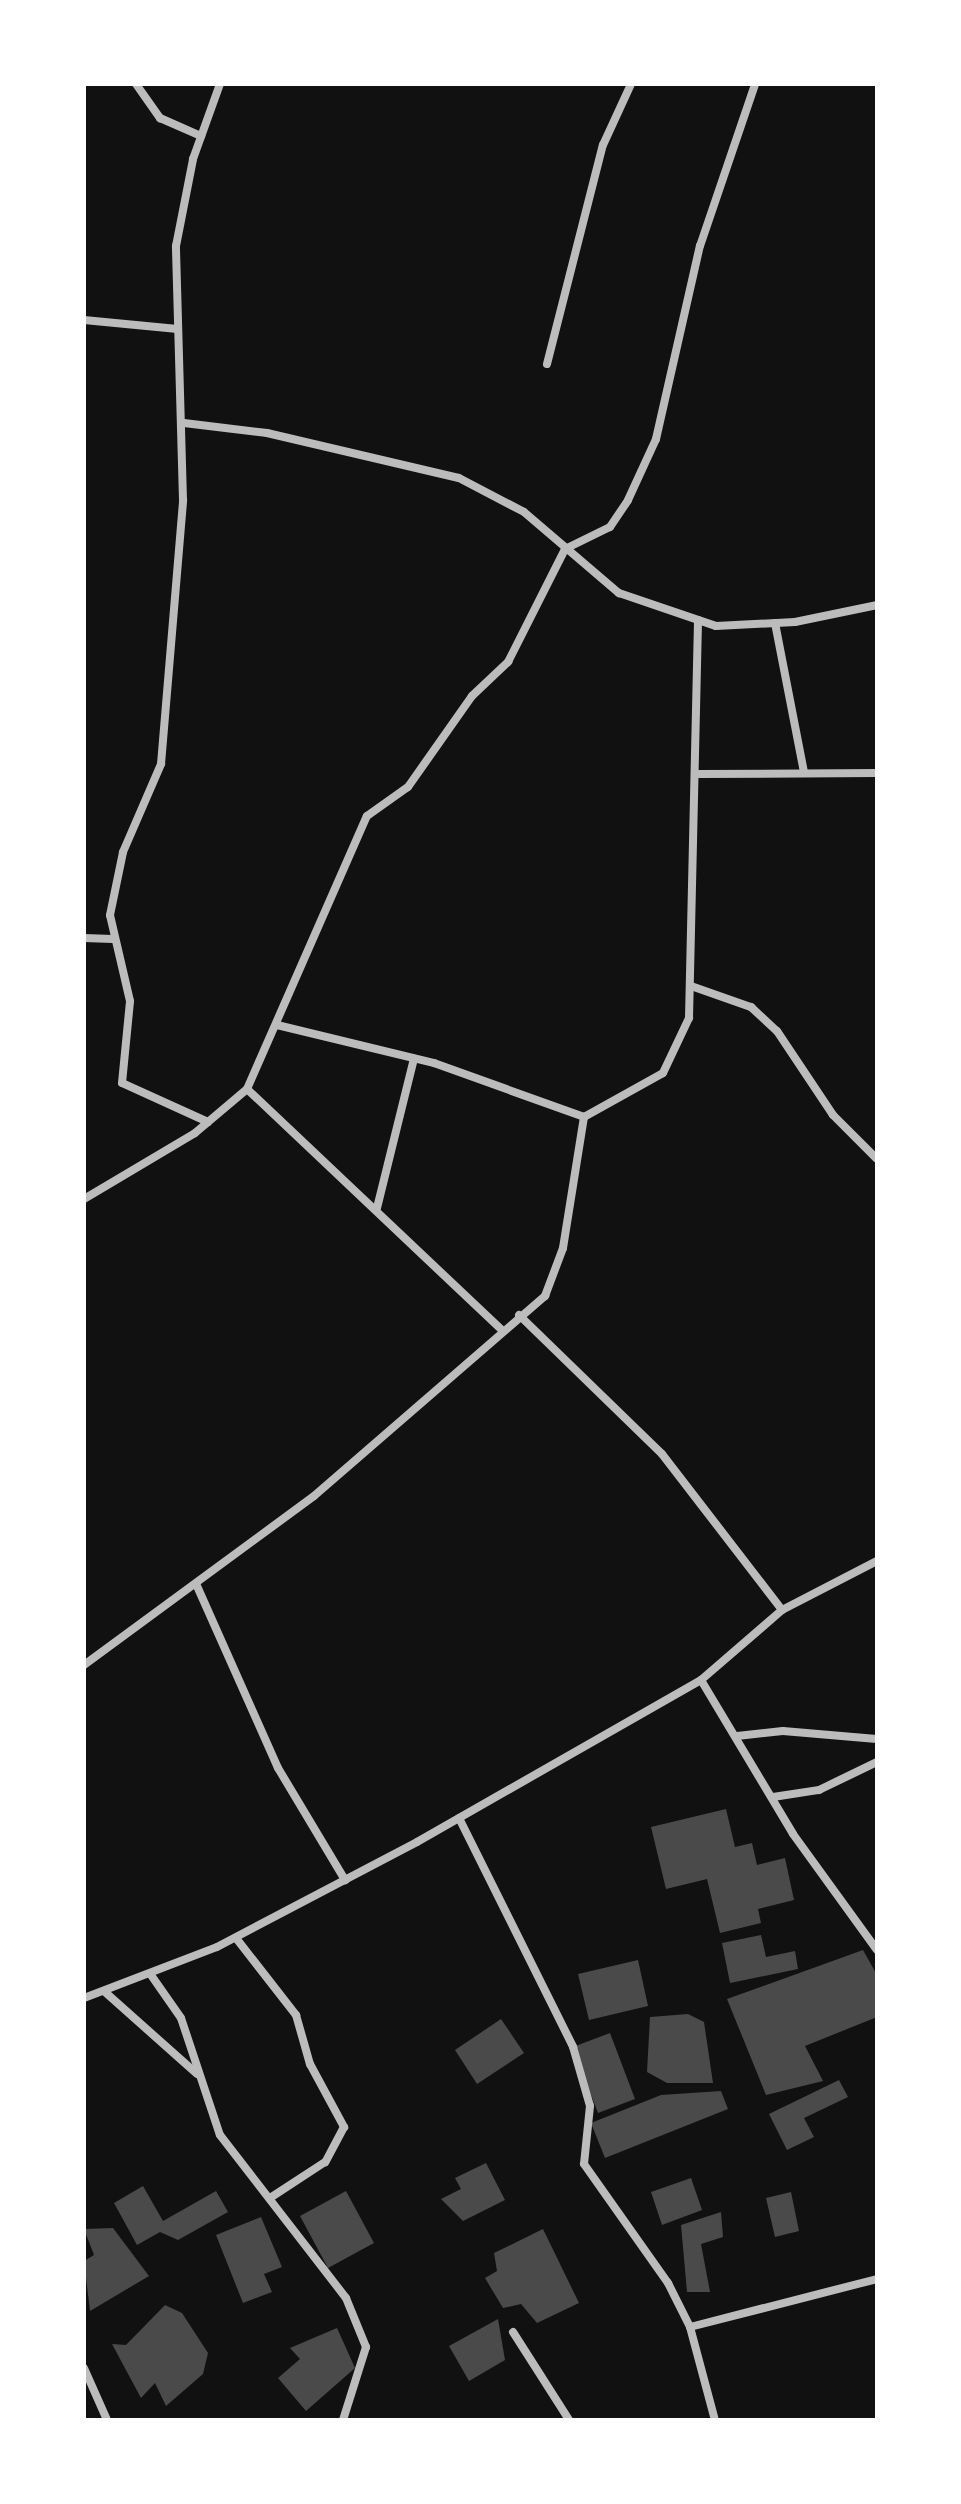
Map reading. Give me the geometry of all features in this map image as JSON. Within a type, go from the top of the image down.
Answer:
[{"type":"street","points":[[136,84],[160,118],[201,136]]},
{"type":"street","points":[[208,1122],[122,1083],[130,1001],[113,939],[110,915],[123,852],[161,764],[184,423],[176,246],[201,136],[220,84]]},
{"type":"street","points":[[547,364],[603,145],[631,84]]},
{"type":"street","points":[[84,1199],[208,1122],[247,1089],[277,1025],[328,892],[367,816],[408,787],[472,696],[508,662],[565,549],[610,527],[645,472],[704,234],[755,84]]},
{"type":"street","points":[[84,320],[178,329]]},
{"type":"street","points":[[184,423],[267,433],[459,478],[524,512],[619,593],[698,620],[775,623],[877,605]]},
{"type":"street","points":[[277,1025],[414,1059],[584,1117],[663,1073],[681,1045],[691,986],[699,774],[698,620]]},
{"type":"street","points":[[775,623],[804,772]]},
{"type":"street","points":[[699,774],[877,773]]},
{"type":"street","points":[[84,938],[113,939]]},
{"type":"street","points":[[691,986],[751,1007],[777,1031],[833,1115],[877,1159]]},
{"type":"street","points":[[377,1208],[414,1059]]},
{"type":"street","points":[[247,1089],[377,1208],[502,1330]]},
{"type":"street","points":[[84,1665],[197,1586],[314,1496],[519,1315],[545,1296],[563,1248],[584,1117]]},
{"type":"street","points":[[519,1315],[662,1454],[782,1610]]},
{"type":"street","points":[[84,1998],[151,1975],[236,1938],[459,1818],[701,1680],[782,1610],[877,1561]]},
{"type":"street","points":[[197,1586],[278,1768],[345,1880]]},
{"type":"street","points":[[701,1680],[773,1797],[877,1950]]},
{"type":"street","points":[[737,1736],[783,1731],[877,1739]]},
{"type":"street","points":[[773,1797],[819,1790],[877,1762]]},
{"type":"street","points":[[459,1818],[573,2047],[590,2106],[584,2164],[690,2327],[715,2420]]},
{"type":"street","points":[[236,1938],[296,2015],[310,2064],[344,2127],[325,2162],[270,2198]]},
{"type":"street","points":[[151,1975],[181,2018],[197,2074],[220,2135],[346,2298],[366,2347],[343,2420]]},
{"type":"street","points":[[105,1992],[197,2074]]},
{"type":"street","points":[[690,2327],[877,2279]]},
{"type":"street","points":[[513,2332],[569,2420]]},
{"type":"street","points":[[84,2368],[107,2420]]},
{"type":"building","points":[[726,1809],[735,1847],[752,1843],[757,1865],[785,1858],[794,1900],[758,1909],[761,1923],[720,1933],[707,1879],[666,1889],[651,1827]]},
{"type":"building","points":[[761,1935],[766,1957],[795,1951],[798,1969],[730,1983],[722,1943]]},
{"type":"building","points":[[863,1950],[877,1975],[877,2017],[805,2046],[823,2081],[766,2095],[727,1999]]},
{"type":"building","points":[[638,1960],[648,2006],[589,2020],[578,1974]]},
{"type":"building","points":[[688,2014],[704,2022],[713,2083],[667,2083],[647,2072],[650,2017]]},
{"type":"building","points":[[501,2019],[524,2053],[477,2084],[455,2050]]},
{"type":"building","points":[[610,2033],[635,2099],[598,2113],[573,2047]]},
{"type":"building","points":[[839,2080],[848,2097],[804,2118],[814,2137],[787,2150],[769,2114]]},
{"type":"building","points":[[721,2091],[728,2109],[605,2158],[591,2123],[661,2095]]},
{"type":"building","points":[[486,2163],[505,2200],[463,2221],[441,2199],[461,2189],[455,2178]]},
{"type":"building","points":[[691,2178],[702,2210],[662,2225],[651,2192]]},
{"type":"building","points":[[143,2186],[163,2221],[216,2191],[228,2212],[178,2240],[160,2232],[137,2245],[114,2203]]},
{"type":"building","points":[[346,2191],[374,2243],[328,2268],[300,2216]]},
{"type":"building","points":[[791,2192],[799,2231],[775,2237],[766,2198]]},
{"type":"building","points":[[721,2212],[723,2237],[701,2244],[710,2292],[687,2292],[681,2225]]},
{"type":"building","points":[[261,2217],[282,2267],[264,2274],[272,2292],[243,2303],[216,2235]]},
{"type":"building","points":[[113,2228],[149,2276],[90,2311],[84,2261],[94,2255],[84,2229]]},
{"type":"building","points":[[543,2229],[579,2303],[537,2323],[521,2304],[503,2308],[485,2278],[497,2271],[494,2253]]},
{"type":"building","points":[[165,2305],[182,2313],[208,2353],[203,2374],[166,2406],[155,2383],[141,2398],[112,2344],[126,2345]]},
{"type":"building","points":[[498,2319],[505,2360],[469,2381],[449,2346]]},
{"type":"building","points":[[337,2328],[355,2368],[306,2411],[278,2378],[300,2359],[290,2348]]}]
